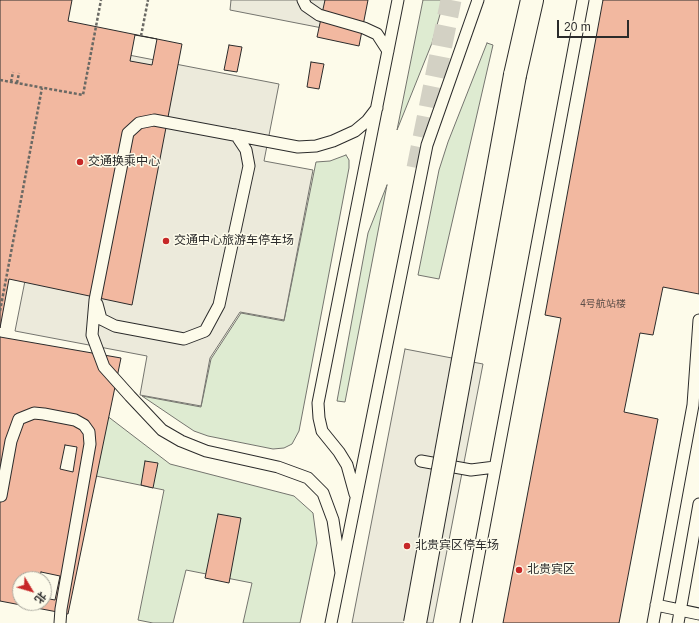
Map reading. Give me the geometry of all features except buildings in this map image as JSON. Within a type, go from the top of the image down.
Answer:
[{"type":"main road","points":[[415,623],[515,75],[532,0]]},
{"type":"lane","points":[[303,0],[306,6],[319,15],[364,28],[377,34],[388,51]]},
{"type":"lane","points":[[356,496],[347,465],[340,452],[322,430],[319,418],[318,403],[398,0]]},
{"type":"lane","points":[[331,623],[427,145],[478,0]]},
{"type":"lane","points":[[466,623],[583,0]]},
{"type":"lane","points":[[341,574],[333,520],[323,493],[308,478],[278,467],[206,451],[182,441],[162,430],[104,367],[92,336],[95,300],[128,133],[139,123],[154,120],[298,147],[316,146],[333,141],[355,131],[367,121],[377,108]]},
{"type":"lane","points":[[95,300],[101,319],[115,326],[184,339],[204,331],[219,305],[249,166],[246,150],[236,135]]},
{"type":"lane","points":[[653,623],[693,404],[699,327]]},
{"type":"lane","points":[[1,496],[11,441],[18,419],[34,413],[74,420],[84,425],[89,432],[90,444],[61,609],[60,623]]},
{"type":"lane","points":[[422,461],[471,470],[495,467]]},
{"type":"lane","points":[[678,623],[699,504]]},
{"type":"lane","points":[[656,605],[699,614]]},
{"type":"path","points":[[0,80],[83,95],[101,0]]},
{"type":"path","points":[[141,36],[148,0]]},
{"type":"path","points":[[11,82],[13,72]]},
{"type":"path","points":[[17,83],[19,73]]},
{"type":"path","points":[[0,310],[42,88]]},
{"type":"green space","points":[[423,0],[444,0],[432,43],[397,130]]},
{"type":"green space","points":[[487,43],[493,45],[439,279],[418,275],[439,170],[448,142]]},
{"type":"green space","points":[[346,155],[349,160],[349,168],[299,431],[292,444],[284,448],[273,449],[208,436],[194,431],[142,396],[201,407],[211,359],[241,313],[284,321],[316,162],[330,161]]},
{"type":"green space","points":[[387,185],[345,402],[337,401],[368,233]]},
{"type":"green space","points":[[102,412],[170,464],[294,496],[313,513],[317,543],[300,623],[243,623],[252,583],[186,570],[173,623],[153,623],[138,620],[164,490],[91,475]]},
{"type":"shaded area","points":[[231,0],[365,0],[358,35],[230,10]]},
{"type":"shaded area","name":"交通中心旅游车停车场","points":[[108,51],[279,84],[264,161],[313,170],[284,320],[240,312],[210,358],[201,406],[140,395],[147,356],[15,331],[56,125]]},
{"type":"shaded area","name":"北贵宾区停车场","points":[[405,349],[483,364],[433,623],[352,623]]},
{"type":"tunnel","points":[[417,168],[451,0]]},
{"type":"place","name":"交通换乘中心","points":[[80,162]]},
{"type":"place","name":"交通中心旅游车停车场","points":[[166,241]]},
{"type":"place","name":"北贵宾区停车场","points":[[407,546]]},
{"type":"place","name":"北贵宾区","points":[[519,570]]}]
